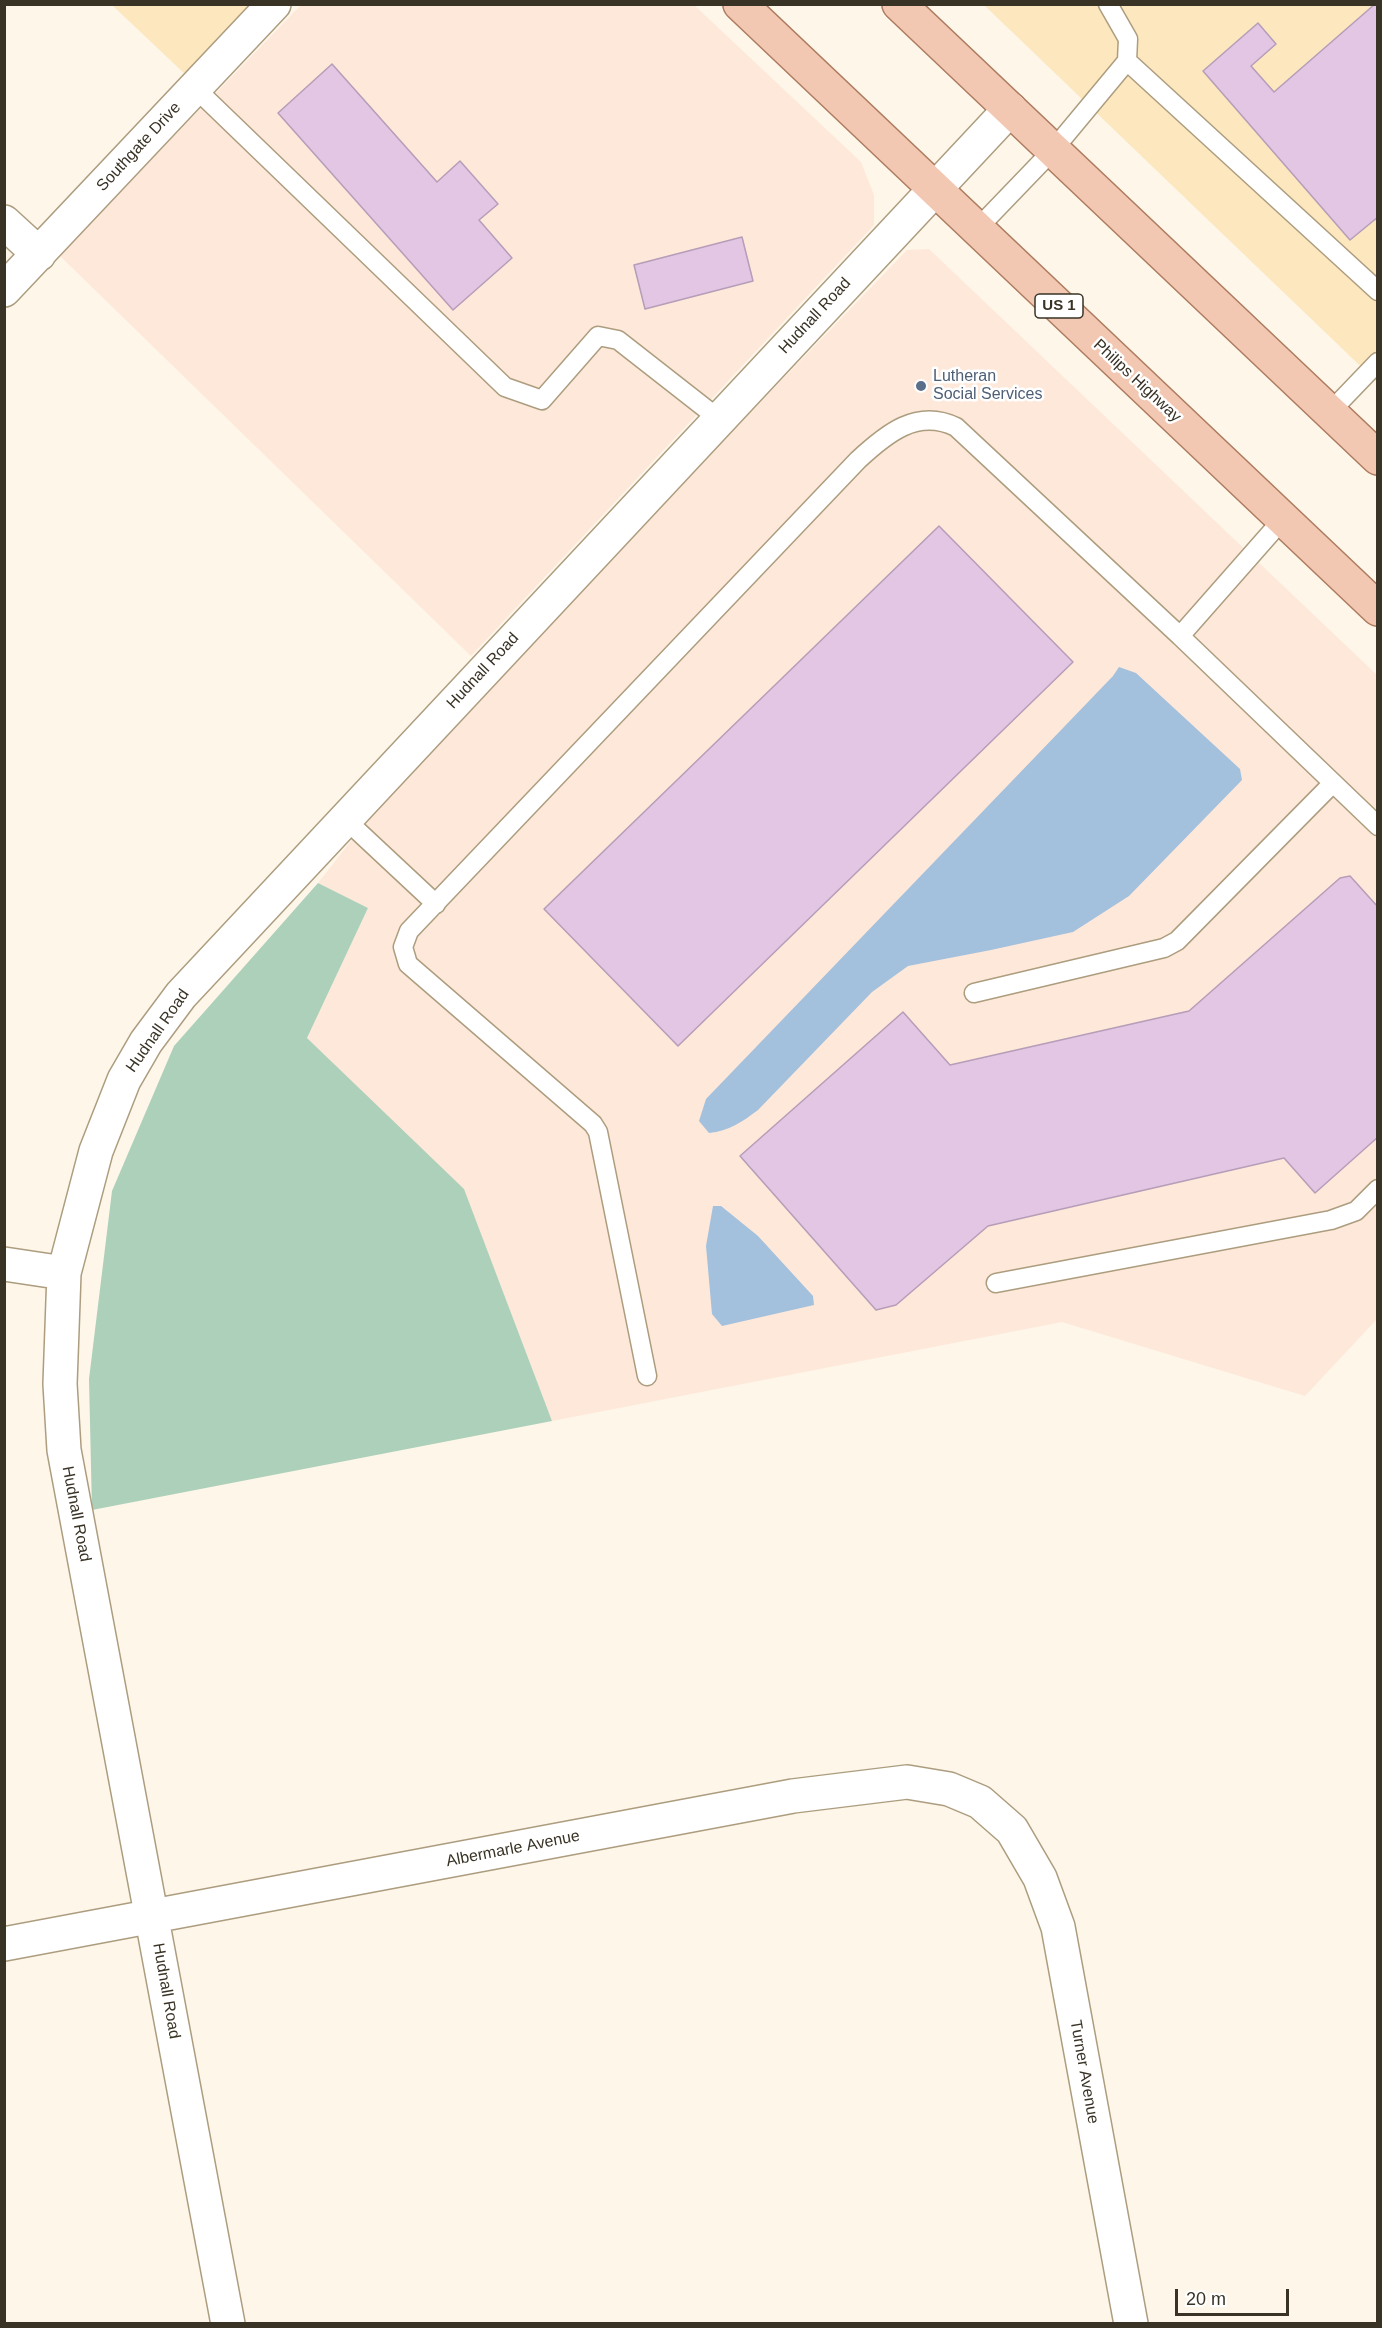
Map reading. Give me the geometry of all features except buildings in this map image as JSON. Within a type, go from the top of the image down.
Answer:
[{"type":"main road","name":"Philips Highway","points":[[740,4],[1377,609]]},
{"type":"main road","points":[[899,4],[1377,458]]},
{"type":"street","name":"Southgate Drive","points":[[4,290],[274,4]]},
{"type":"street","name":"Hudnall Road","points":[[228,2324],[64,1450],[60,1384],[64,1273],[96,1151],[124,1080],[146,1042],[181,995],[718,419],[1010,110]]},
{"type":"street","points":[[4,222],[39,254]]},
{"type":"street","points":[[4,1264],[64,1273]]},
{"type":"street","name":"Albermarle Avenue","points":[[4,1944],[793,1796],[907,1782],[949,1789],[980,1802],[1012,1830]]},
{"type":"street","name":"Turner Avenue","points":[[1012,1830],[1040,1878],[1058,1927],[1131,2324]]},
{"type":"lane","points":[[977,229],[1053,150],[1127,61],[1128,39],[1108,4]]},
{"type":"lane","points":[[1127,61],[1377,291]]},
{"type":"lane","points":[[194,87],[505,387],[542,400],[598,336],[618,340],[718,419]]},
{"type":"lane","points":[[1329,412],[1377,362]]},
{"type":"lane","points":[[647,1376],[598,1132],[593,1124],[408,964],[403,947],[405,939],[409,931],[858,460],[884,436],[909,424],[924,420],[946,422],[956,427],[1180,636],[1377,826]]},
{"type":"lane","points":[[1180,636],[1283,519]]},
{"type":"lane","points":[[974,993],[1164,948],[1177,941],[1333,783]]},
{"type":"lane","points":[[345,819],[436,904]]},
{"type":"lane","points":[[996,1283],[1331,1220],[1356,1211],[1377,1189]]},
{"type":"shaded area","points":[[112,5],[252,5],[187,76]]},
{"type":"shaded area","points":[[301,5],[694,5],[861,162],[874,195],[874,225],[471,656],[59,255]]},
{"type":"shaded area","points":[[984,5],[1377,5],[1377,382]]},
{"type":"shaded area","points":[[929,249],[1377,675],[1377,1319],[1305,1396],[1062,1322],[552,1421],[466,1195],[307,1038],[368,908],[318,883],[409,767],[907,250]]},
{"type":"green space","points":[[318,883],[368,908],[307,1038],[464,1189],[552,1421],[92,1510],[89,1379],[112,1191],[174,1046]]},
{"type":"water","points":[[1119,667],[1136,673],[1240,769],[1242,780],[1129,896],[1073,932],[908,966],[872,992],[758,1110],[735,1125],[709,1133],[699,1121],[706,1099],[1113,676]]},
{"type":"water","points":[[713,1206],[721,1206],[758,1236],[813,1296],[814,1305],[722,1326],[712,1314],[706,1246]]},
{"type":"place","name":"Lutheran Social Services","points":[[921,386]]}]
